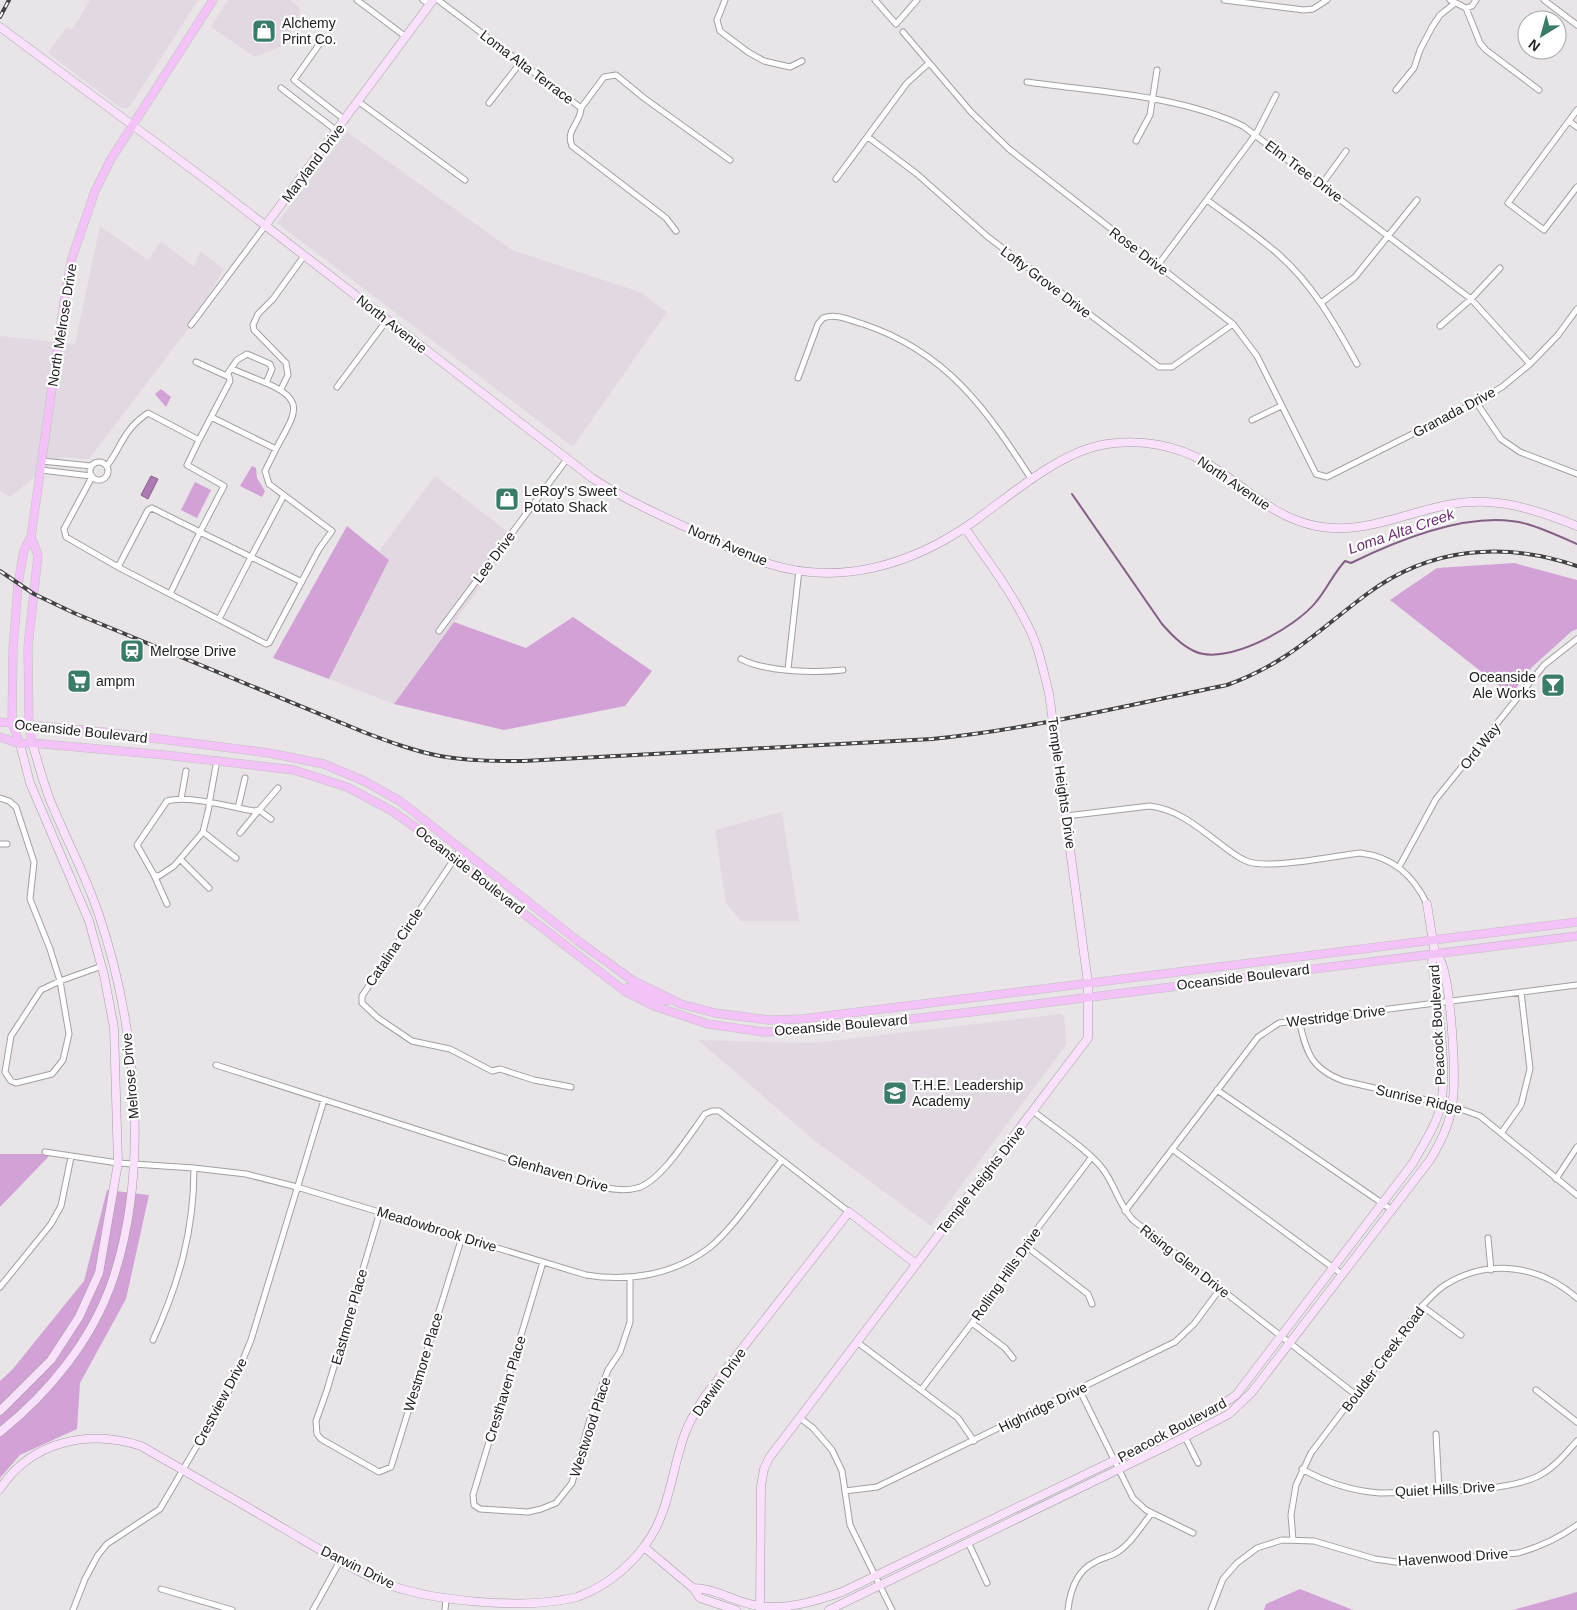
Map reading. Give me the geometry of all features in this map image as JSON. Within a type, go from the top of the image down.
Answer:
[{"type":"main road","name":"North Melrose Drive","points":[[12,722],[13,649],[18,584],[24,550],[32,537],[72,258],[95,191],[111,159],[213,0]]},
{"type":"main road","name":"North Melrose Drive","points":[[29,724],[28,647],[38,555],[32,537]]},
{"type":"main road","name":"Oceanside Boulevard","points":[[0,722],[292,756],[324,764],[364,781],[400,801],[578,942],[624,975],[673,1000],[733,1016],[769,1020],[802,1019],[1577,922]]},
{"type":"main road","name":"Melrose Drive","points":[[12,722],[20,744]]},
{"type":"main road","name":"Melrose Drive","points":[[29,724],[32,743]]},
{"type":"main road","name":"Oceanside Boulevard","points":[[0,737],[20,744],[32,743],[165,754],[294,770],[347,787],[392,811],[454,857],[493,890],[623,990],[654,1006],[708,1024],[764,1032],[819,1030],[1577,936]]},
{"type":"main road","points":[[165,754],[174,752],[220,756],[224,755],[228,748]]},
{"type":"main road","points":[[623,990],[629,987],[659,1001],[673,1000]]},
{"type":"street","points":[[357,0],[406,37]]},
{"type":"street","name":"Loma Alta Terrace","points":[[438,0],[581,108],[604,77],[616,75],[644,98],[730,160]]},
{"type":"street","points":[[725,0],[717,20],[720,31],[748,52],[764,61],[790,68],[802,61]]},
{"type":"street","points":[[875,0],[896,24],[917,0]]},
{"type":"street","points":[[1224,0],[1261,2],[1304,10],[1313,9],[1327,0]]},
{"type":"street","points":[[1466,8],[1472,6],[1476,0]]},
{"type":"street","points":[[1544,0],[1577,25]]},
{"type":"street","points":[[1396,90],[1414,68],[1420,50],[1432,27],[1452,1],[1466,8],[1480,42],[1486,50],[1539,90]]},
{"type":"street","name":"Maryland Drive","points":[[191,325],[359,102],[429,2]]},
{"type":"street","name":"North Avenue","points":[[0,27],[133,125],[567,460],[623,498],[741,553],[767,563],[799,570],[824,572],[858,571],[889,566],[941,544],[1065,459],[1106,444],[1136,442],[1165,446],[1189,453],[1208,463],[1256,500],[1282,515],[1312,525],[1336,529],[1360,528],[1448,505],[1473,502],[1519,506],[1577,526]]},
{"type":"street","name":"Rose Drive","points":[[903,32],[971,112],[1009,149],[1233,324],[1257,356],[1311,468]]},
{"type":"street","points":[[323,39],[294,80],[345,120]]},
{"type":"street","points":[[489,103],[521,62]]},
{"type":"street","points":[[836,180],[900,93],[917,72],[929,63]]},
{"type":"street","points":[[1136,141],[1150,115],[1154,100],[1157,70]]},
{"type":"street","name":"Elm Tree Drive","points":[[1027,82],[1187,104],[1221,115],[1256,134],[1471,299],[1530,364]]},
{"type":"street","points":[[281,88],[337,131]]},
{"type":"street","points":[[1158,265],[1256,134],[1276,95]]},
{"type":"street","points":[[359,102],[464,180]]},
{"type":"street","points":[[581,108],[581,116],[571,129],[569,140],[572,146],[666,218],[676,231]]},
{"type":"street","points":[[1577,110],[1508,203],[1544,230],[1577,187]]},
{"type":"street","points":[[1569,120],[1577,127]]},
{"type":"street","name":"Lofty Grove Drive","points":[[868,137],[917,174],[988,237],[1159,367],[1172,367],[1233,324]]},
{"type":"street","points":[[1322,184],[1346,151]]},
{"type":"street","points":[[1207,200],[1278,254],[1321,303],[1357,364]]},
{"type":"street","points":[[1321,303],[1355,277],[1417,200]]},
{"type":"street","points":[[281,389],[288,375],[286,363],[254,330],[253,325],[258,314],[273,299],[304,256]]},
{"type":"street","points":[[1440,326],[1471,299],[1500,268]]},
{"type":"street","name":"Granada Drive","points":[[1311,468],[1316,474],[1326,477],[1476,402],[1502,387],[1530,364],[1577,310]]},
{"type":"street","points":[[798,378],[818,324],[823,318],[835,316],[891,336],[938,364],[966,388],[994,421],[1032,480]]},
{"type":"street","points":[[336,386],[387,320]]},
{"type":"street","points":[[170,594],[224,486],[187,466],[230,381],[228,373],[237,360],[247,354],[270,364],[272,369],[266,383]]},
{"type":"street","points":[[196,362],[229,377]]},
{"type":"street","points":[[91,466],[91,476],[67,520],[64,534],[118,567],[266,644],[270,643],[318,549],[332,531],[269,484],[265,477],[265,471],[294,413],[294,405],[290,396],[281,389],[232,368]]},
{"type":"street","points":[[1476,402],[1502,439],[1520,452],[1577,474]]},
{"type":"street","points":[[1252,420],[1281,406]]},
{"type":"street","points":[[41,470],[91,476],[100,480],[105,478],[108,472],[107,466],[124,434],[136,421],[148,413],[199,440]]},
{"type":"street","points":[[211,417],[276,450]]},
{"type":"street","name":"Lee Drive","points":[[439,631],[567,460]]},
{"type":"street","points":[[42,461],[91,466],[100,462],[107,466]]},
{"type":"street","points":[[219,620],[284,495]]},
{"type":"street","points":[[118,567],[148,510],[152,508],[302,582]]},
{"type":"street","name":"Temple Heights Drive","points":[[760,1608],[760,1486],[764,1468],[769,1458],[1088,1038],[1088,983],[1049,693],[1038,648],[1011,595],[965,528]]},
{"type":"street","points":[[788,669],[799,570]]},
{"type":"street","name":"Ord Way","points":[[1399,867],[1436,799],[1544,665],[1577,639]]},
{"type":"street","points":[[742,660],[752,665],[818,673],[843,670]]},
{"type":"street","name":"Melrose Drive","points":[[0,1432],[41,1395],[62,1372],[91,1327],[112,1281],[121,1253],[133,1165],[135,1096],[126,1024],[114,968],[99,914],[50,799],[32,743]]},
{"type":"street","name":"Melrose Drive","points":[[0,1411],[50,1360],[83,1308],[99,1273],[118,1163],[114,1028],[102,966],[89,921],[30,783],[20,744]]},
{"type":"street","points":[[154,875],[159,876],[174,866],[203,832],[216,760]]},
{"type":"street","points":[[181,799],[186,771]]},
{"type":"street","points":[[238,808],[245,778]]},
{"type":"street","points":[[240,833],[278,788]]},
{"type":"street","points":[[0,798],[9,801],[16,807],[34,862],[30,899],[50,949],[60,981],[69,1034],[63,1060],[48,1077],[16,1083],[12,1082],[5,1072],[12,1036],[41,990],[60,981],[102,966]]},
{"type":"street","points":[[167,904],[154,875],[137,849],[138,840],[167,800],[181,799],[259,810],[271,819]]},
{"type":"street","name":"Peacock Boulevard","points":[[693,1588],[703,1588],[760,1608],[804,1605],[842,1592],[1114,1461],[1214,1410],[1236,1395],[1281,1337],[1413,1163],[1436,1122],[1441,1104],[1442,1070],[1438,1003],[1432,962],[1435,954],[1433,939],[1426,904],[1418,887],[1399,867],[1389,860],[1360,853],[1267,864],[1250,862],[1236,856],[1184,817],[1163,808],[1150,806],[1066,816]]},
{"type":"street","points":[[203,832],[236,858]]},
{"type":"street","points":[[0,844],[7,844]]},
{"type":"street","name":"Catalina Circle","points":[[461,849],[362,996],[362,1003],[378,1018],[412,1041],[450,1049],[492,1071],[500,1069],[534,1080],[571,1087]]},
{"type":"street","points":[[180,859],[208,888]]},
{"type":"street","name":"Peacock Boulevard","points":[[829,1610],[1185,1437],[1229,1414],[1252,1392],[1430,1160],[1448,1125],[1455,1078],[1448,1002],[1442,963],[1435,954]]},
{"type":"street","name":"Westridge Drive","points":[[1125,1212],[1258,1037],[1279,1023],[1577,985]]},
{"type":"street","points":[[1502,1132],[1521,1105],[1530,1069],[1521,992]]},
{"type":"street","name":"Sunrise Ridge","points":[[1299,1020],[1304,1047],[1313,1061],[1330,1076],[1344,1081],[1452,1106],[1480,1116],[1577,1195]]},
{"type":"street","name":"Glenhaven Drive","points":[[216,1066],[583,1183],[616,1190],[636,1189],[645,1185],[660,1172],[705,1114],[712,1111],[723,1113],[916,1264]]},
{"type":"street","points":[[1217,1090],[1392,1210]]},
{"type":"street","name":"Crestview Drive","points":[[73,1610],[98,1555],[118,1534],[160,1509],[184,1470],[244,1359],[324,1100]]},
{"type":"street","name":"Rising Glen Drive","points":[[1033,1111],[1092,1158],[1109,1177],[1125,1212],[1356,1395]]},
{"type":"street","points":[[1556,1179],[1577,1147]]},
{"type":"street","points":[[1172,1149],[1343,1274]]},
{"type":"street","name":"Meadowbrook Drive","points":[[45,1152],[133,1165],[194,1168],[246,1174],[297,1187],[586,1275],[611,1279],[630,1279],[662,1272],[688,1261],[709,1247],[722,1235],[782,1160]]},
{"type":"street","points":[[0,1287],[51,1224],[61,1206],[71,1157]]},
{"type":"street","name":"Rolling Hills Drive","points":[[921,1390],[972,1323],[1031,1237],[1092,1158]]},
{"type":"street","points":[[153,1340],[171,1300],[184,1259],[189,1231],[194,1168]]},
{"type":"street","name":"Eastmore Place","points":[[372,1470],[321,1439],[317,1434],[316,1421],[380,1212]]},
{"type":"street","name":"Darwin Drive","points":[[0,1489],[24,1462],[48,1448],[72,1439],[94,1437],[125,1441],[141,1446],[184,1470],[340,1561],[378,1580],[420,1595],[446,1600],[528,1605],[546,1604],[577,1597],[607,1582],[628,1565],[644,1547],[664,1509],[684,1436],[692,1416],[705,1396],[849,1212]]},
{"type":"street","name":"Westmore Place","points":[[372,1470],[379,1472],[391,1467],[462,1237]]},
{"type":"street","points":[[1488,1238],[1491,1270]]},
{"type":"street","points":[[1026,1246],[1088,1294],[1092,1304]]},
{"type":"street","name":"Cresthaven Place","points":[[485,1510],[474,1505],[473,1495],[543,1262]]},
{"type":"street","name":"Boulder Creek Road","points":[[1293,1540],[1291,1514],[1296,1485],[1311,1453],[1422,1306],[1443,1286],[1460,1277],[1502,1268],[1539,1274],[1554,1280],[1577,1298]]},
{"type":"street","name":"Westwood Place","points":[[485,1510],[528,1512],[541,1509],[556,1503],[572,1482],[592,1412],[608,1370],[620,1352],[630,1322],[630,1279]]},
{"type":"street","name":"Highridge Drive","points":[[845,1490],[877,1487],[1175,1342],[1194,1324],[1220,1289]]},
{"type":"street","points":[[1422,1306],[1461,1335]]},
{"type":"street","points":[[972,1323],[1005,1348],[1013,1358]]},
{"type":"street","points":[[857,1342],[958,1418],[974,1441]]},
{"type":"street","points":[[1079,1389],[1133,1498],[1152,1513],[1192,1533]]},
{"type":"street","points":[[1536,1390],[1577,1422]]},
{"type":"street","points":[[800,1418],[813,1428],[832,1450],[842,1471],[850,1525],[892,1610]]},
{"type":"street","points":[[1436,1434],[1439,1490]]},
{"type":"street","points":[[1185,1437],[1198,1463]]},
{"type":"street","name":"Quiet Hills Drive","points":[[1302,1469],[1324,1481],[1362,1492],[1505,1486],[1530,1480],[1558,1461],[1577,1441]]},
{"type":"street","points":[[1068,1610],[1070,1592],[1084,1570],[1093,1562],[1116,1553],[1130,1541],[1152,1513]]},
{"type":"street","name":"Havenwood Drive","points":[[1210,1610],[1222,1579],[1237,1563],[1257,1548],[1282,1540],[1314,1541],[1375,1559],[1403,1563],[1518,1553],[1534,1549],[1561,1536],[1577,1525]]},
{"type":"street","points":[[968,1542],[987,1584]]},
{"type":"street","name":"Peacock Boulevard","points":[[644,1547],[693,1588],[700,1598],[736,1610]]},
{"type":"street","points":[[314,1610],[340,1561]]},
{"type":"street","points":[[161,1589],[232,1610]]},
{"type":"street","points":[[445,1610],[446,1600]]},
{"type":"shaded area","points":[[90,0],[198,0],[130,106],[126,108],[121,108],[48,53],[67,27],[72,30]]},
{"type":"shaded area","points":[[228,0],[290,0],[299,7],[300,20],[282,46],[255,57],[211,27]]},
{"type":"shaded area","points":[[347,132],[512,250],[640,292],[667,312],[573,447],[277,223]]},
{"type":"shaded area","points":[[100,226],[148,260],[161,241],[194,267],[200,251],[224,269],[188,329],[89,459],[60,457],[10,497],[0,491],[0,336],[75,344]]},
{"type":"shaded area","points":[[161,389],[171,397],[166,407],[155,394]]},
{"type":"shaded area","points":[[252,466],[256,468],[257,478],[265,491],[262,497],[240,486]]},
{"type":"shaded area","points":[[151,476],[158,479],[148,499],[141,495]]},
{"type":"shaded area","points":[[435,476],[516,538],[394,704],[329,679],[389,560],[379,551]]},
{"type":"shaded area","points":[[195,482],[211,490],[197,518],[181,510]]},
{"type":"shaded area","points":[[347,526],[389,560],[329,679],[273,658]]},
{"type":"shaded area","points":[[1514,563],[1577,580],[1577,629],[1572,631],[1532,667],[1511,695],[1390,600],[1437,568]]},
{"type":"shaded area","points":[[573,617],[652,671],[625,706],[504,730],[394,704],[454,622],[526,648]]},
{"type":"shaded area","points":[[782,812],[799,921],[741,921],[726,903],[715,830]]},
{"type":"shaded area","name":"T.H.E. Leadership Academy","points":[[1061,1014],[1064,1017],[1066,1045],[931,1226],[815,1141],[698,1040],[814,1043]]},
{"type":"shaded area","points":[[0,1154],[51,1154],[0,1207]]},
{"type":"shaded area","points":[[107,1190],[149,1195],[126,1299],[80,1383],[77,1429],[20,1455],[0,1478],[0,1381],[12,1370],[84,1281]]},
{"type":"shaded area","points":[[1300,1589],[1353,1610],[1264,1610],[1266,1604]]},
{"type":"shaded area","points":[[1577,1592],[1577,1610],[1513,1610]]},
{"type":"waterway","name":"Loma Alta Creek","points":[[1072,494],[1162,624],[1185,646],[1208,655],[1224,654],[1241,649],[1277,633],[1306,612],[1316,602],[1345,561],[1351,563],[1414,536],[1437,529],[1461,523],[1506,520],[1533,526],[1577,544]]},
{"type":"railway","points":[[0,17],[9,0]]},
{"type":"railway","points":[[0,571],[34,594],[74,613],[384,740],[421,752],[450,758],[524,761],[932,739],[1043,723],[1227,685],[1285,657],[1367,594],[1391,578],[1416,566],[1442,558],[1468,553],[1495,551],[1550,558],[1577,566]]},
{"type":"place","name":"Alchemy Print Co.","points":[[264,31]]},
{"type":"place","name":"LeRoy's Sweet Potato Shack","points":[[507,499]]},
{"type":"place","name":"Melrose Drive","points":[[132,651]]},
{"type":"place","name":"ampm","points":[[79,681]]},
{"type":"place","name":"Oceanside Ale Works","points":[[1553,685]]},
{"type":"place","name":"T.H.E. Leadership Academy","points":[[895,1093]]}]
